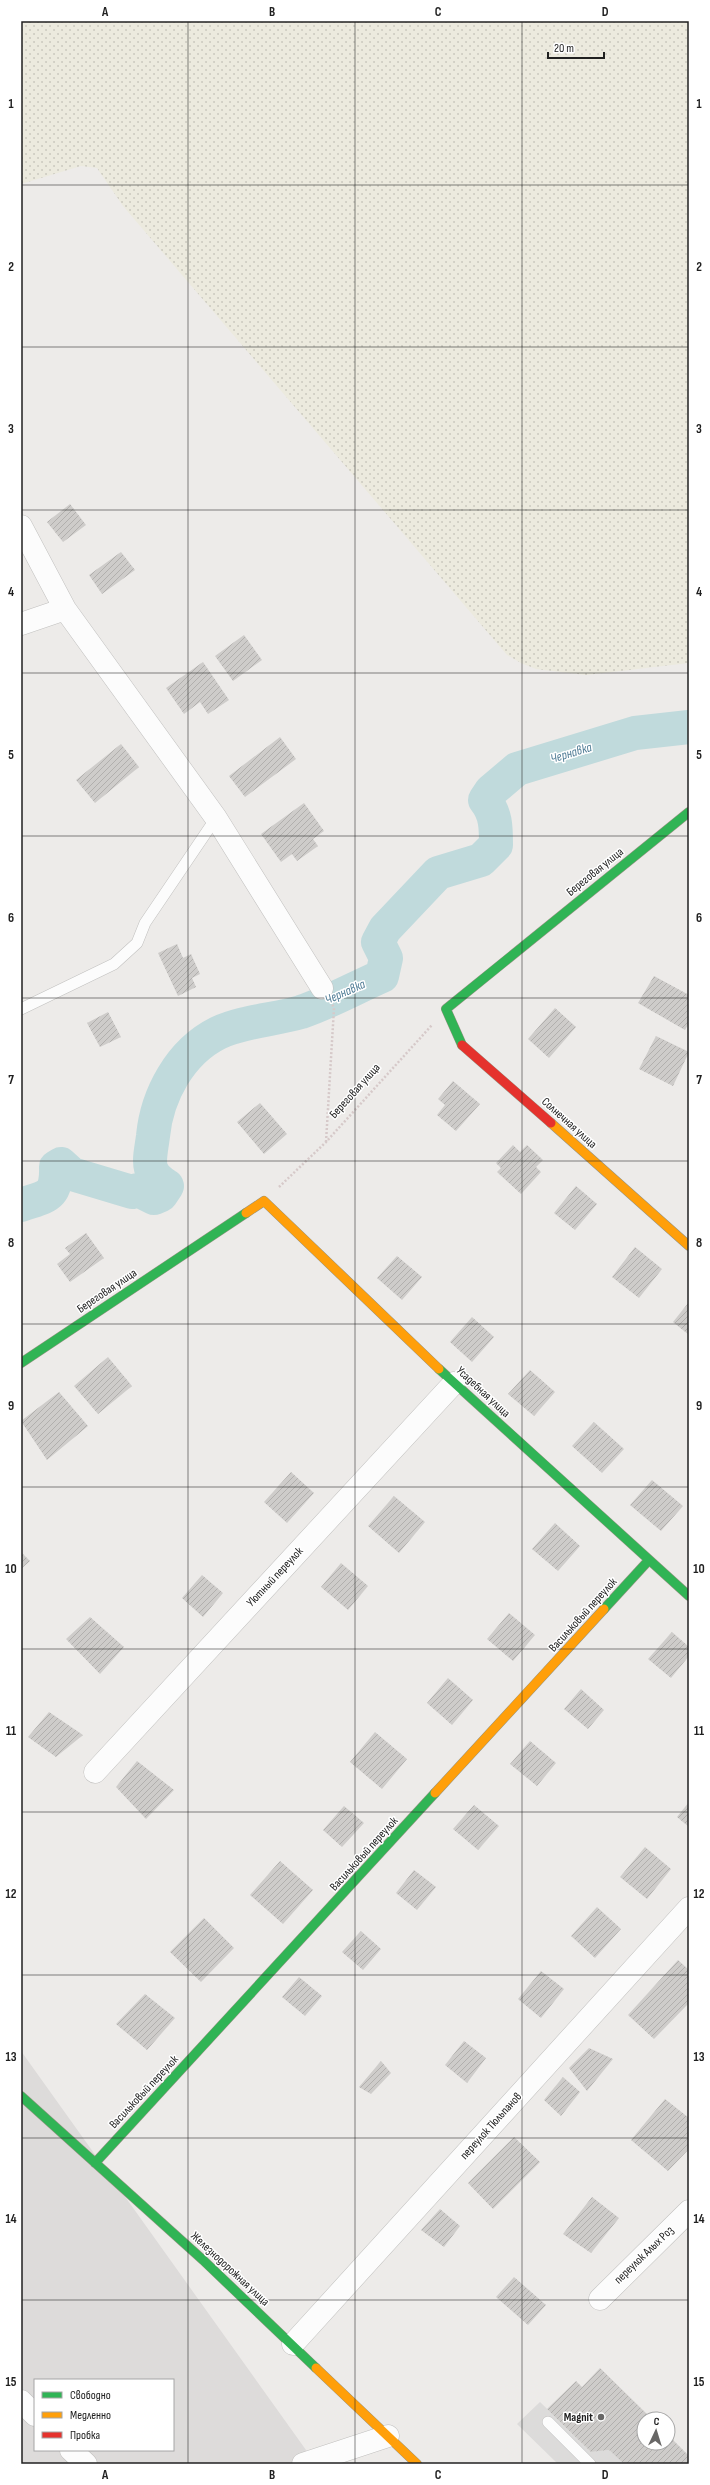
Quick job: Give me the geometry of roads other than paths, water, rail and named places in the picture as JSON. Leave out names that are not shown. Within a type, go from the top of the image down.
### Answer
[{"type":"street","points":[[21,526],[65,609],[216,818],[322,988]]},
{"type":"street","points":[[21,624],[65,609]]},
{"type":"street","name":"Береговая улица","points":[[446,1009],[689,812]]},
{"type":"street","name":"Солнечная улица","points":[[446,1009],[460,1043],[689,1246]]},
{"type":"street","name":"Береговая улица","points":[[21,1363],[264,1201]]},
{"type":"street","name":"Усадебная улица","points":[[264,1201],[454,1383],[689,1596]]},
{"type":"street","name":"Уютный переулок","points":[[95,1772],[454,1383]]},
{"type":"street","name":"Васильковый переулок","points":[[95,2163],[649,1560]]},
{"type":"street","name":"переулок Тюльпанов","points":[[293,2344],[689,1908]]},
{"type":"street","name":"Железнодорожная улица","points":[[21,2096],[293,2344],[417,2464]]},
{"type":"street","name":"переулок Алых Роз","points":[[600,2299],[689,2211]]},
{"type":"street","points":[[21,2401],[34,2414]]},
{"type":"street","points":[[303,2464],[388,2436]]},
{"type":"street","points":[[72,2451],[86,2464]]},
{"type":"lane","points":[[21,1009],[114,964],[137,943],[145,923],[216,818]]},
{"type":"lane","points":[[548,2422],[590,2464]]},
{"type":"water","points":[[571,741],[578,748],[579,758],[576,763],[563,764],[555,757],[553,748],[562,743]]},
{"type":"water","points":[[463,853],[472,863],[477,862],[478,872],[462,883],[443,871],[452,858]]},
{"type":"waterway","name":"Чернавка","points":[[21,1205],[43,1197],[52,1190],[56,1177],[56,1167],[61,1164],[72,1174],[132,1192],[138,1190],[154,1198],[161,1195],[167,1186],[155,1176],[150,1165],[155,1121],[165,1090],[173,1076],[192,1051],[204,1041],[228,1029],[301,1012],[331,1000],[382,976],[386,958],[378,942],[385,929],[438,873],[481,860],[496,845],[495,821],[489,805],[485,800],[491,791],[517,769],[635,733],[689,727]]},
{"type":"place","name":"Magnit","points":[[601,2417]]}]
